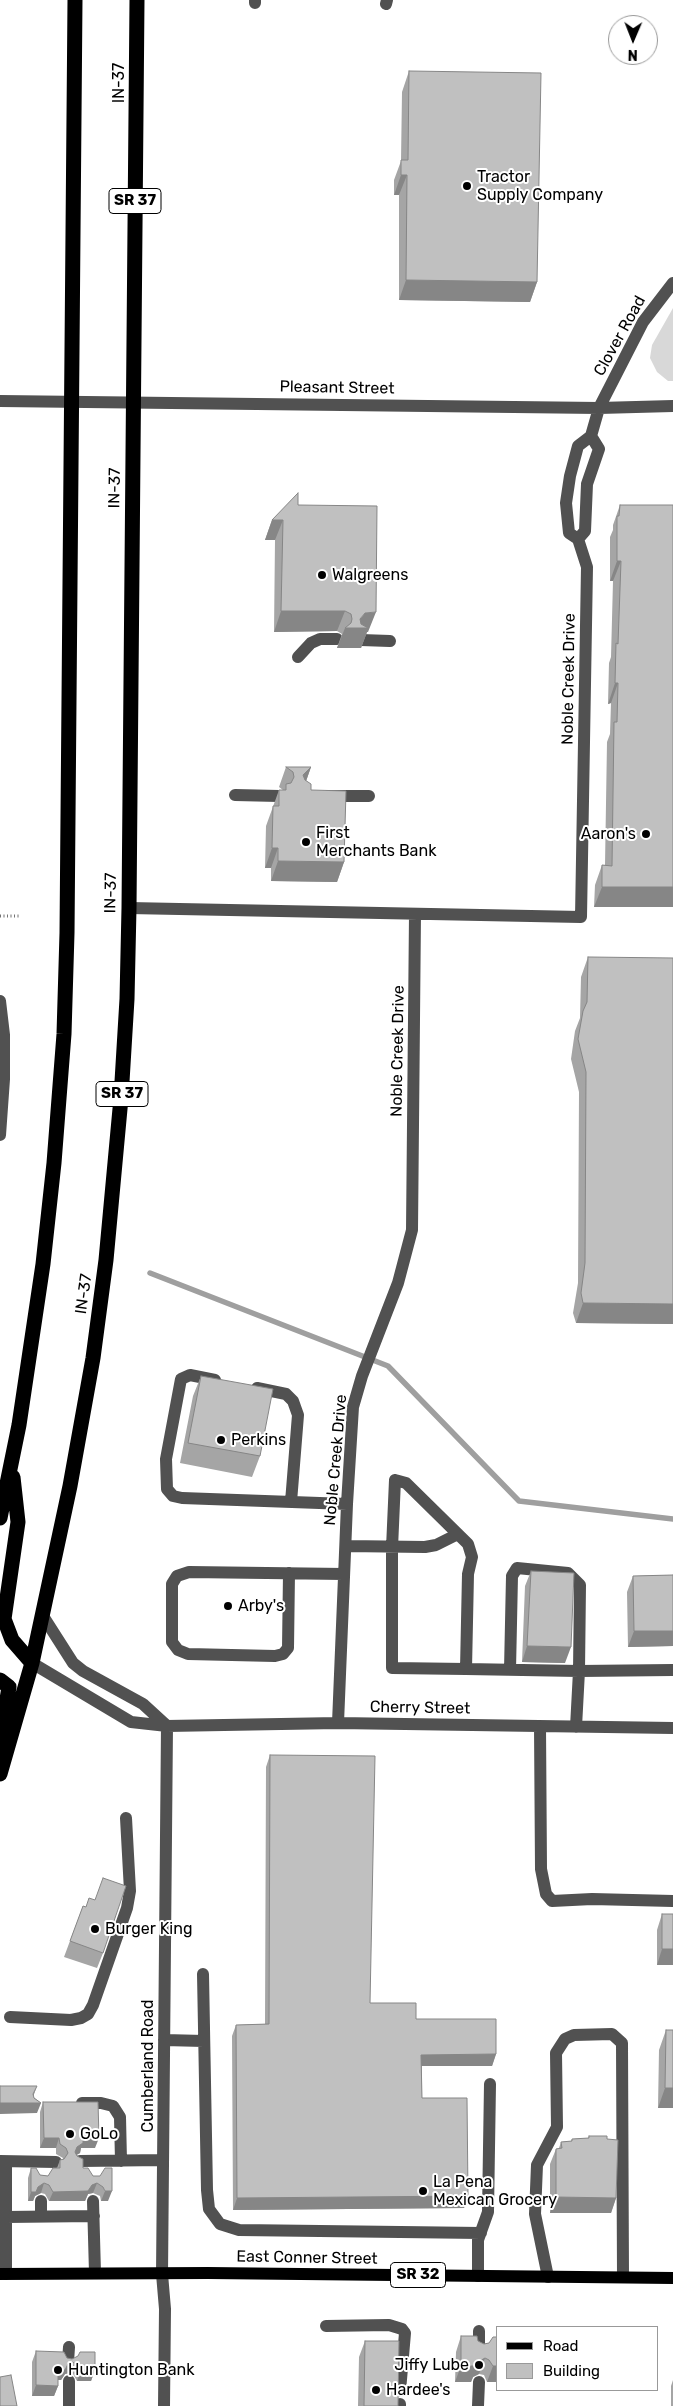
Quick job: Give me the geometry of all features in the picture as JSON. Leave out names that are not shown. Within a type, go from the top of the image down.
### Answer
[{"type":"highway","points":[[0,1518],[11,1463],[43,1264],[54,1163],[64,1034],[67,933],[75,0]]},
{"type":"highway","name":"IN-37","points":[[0,1774],[32,1662],[74,1466],[93,1358],[106,1260],[121,1098],[127,999],[129,908],[137,0]]},
{"type":"highway","points":[[11,1463],[18,1522],[4,1619],[12,1640],[32,1662]]},
{"type":"highway","points":[[0,1680],[9,1687],[0,1742]]},
{"type":"main road","name":"East Conner Street","points":[[3,2274],[95,2273],[673,2278]]},
{"type":"street","name":"Clover Road","points":[[599,408],[643,322],[673,283]]},
{"type":"street","name":"Pleasant Street","points":[[0,401],[599,408],[673,406]]},
{"type":"street","name":"Noble Creek Drive","points":[[338,1723],[347,1504],[354,1407],[362,1376],[398,1283],[412,1230],[415,914],[581,917],[586,567],[578,539],[569,533],[566,516],[568,488],[578,446],[591,436],[599,408]]},
{"type":"street","name":"Noble Creek Drive","points":[[578,539],[585,531],[587,484],[599,450],[591,436]]},
{"type":"street","points":[[298,657],[311,643],[320,639],[337,639]]},
{"type":"street","points":[[361,640],[390,641]]},
{"type":"street","points":[[235,795],[279,796]]},
{"type":"street","points":[[313,796],[369,796]]},
{"type":"street","points":[[129,908],[415,914]]},
{"type":"street","points":[[0,1001],[4,1044],[0,1135]]},
{"type":"street","points":[[228,1382],[190,1375],[181,1380],[166,1459],[167,1489],[173,1496],[182,1498],[347,1504]]},
{"type":"street","points":[[247,1386],[286,1394],[293,1402],[298,1415],[291,1502]]},
{"type":"street","points":[[466,1670],[468,1574],[472,1557],[468,1544],[406,1483],[395,1480],[392,1548],[392,1668],[466,1670],[578,1671],[673,1670]]},
{"type":"street","points":[[346,1546],[425,1548],[436,1545],[458,1534]]},
{"type":"street","points":[[510,1670],[512,1576],[517,1568],[568,1573],[580,1585],[576,1726]]},
{"type":"street","points":[[289,1573],[288,1648],[283,1654],[275,1656],[188,1654],[178,1650],[172,1642],[172,1584],[177,1576],[190,1572],[289,1573],[344,1574]]},
{"type":"street","points":[[43,1616],[74,1663],[83,1671],[143,1704],[166,1726]]},
{"type":"street","name":"Cherry Street","points":[[32,1662],[131,1722],[166,1726],[338,1723],[673,1728]]},
{"type":"street","name":"Cumberland Road","points":[[164,2406],[165,2309],[162,2274],[166,1726]]},
{"type":"street","points":[[540,1726],[540,1869],[546,1894],[552,1901],[592,1899],[673,1901]]},
{"type":"street","points":[[10,2017],[71,2020],[88,2014],[93,2005],[128,1908],[130,1891],[126,1818]]},
{"type":"street","points":[[203,1974],[206,2190],[209,2209],[220,2224],[239,2230],[481,2233]]},
{"type":"street","points":[[548,2277],[536,2219],[537,2165],[556,2126],[556,2053],[565,2039],[574,2035],[612,2034],[622,2043],[623,2277]]},
{"type":"street","points":[[164,2040],[204,2041]]},
{"type":"street","points":[[478,2276],[478,2240],[488,2212],[490,2084]]},
{"type":"street","points":[[66,2104],[101,2103],[113,2106],[120,2117],[120,2161]]},
{"type":"street","points":[[80,2161],[163,2160]]},
{"type":"street","points":[[93,2161],[93,2178]]},
{"type":"street","points":[[3,2274],[6,2217],[3,2162],[56,2162]]},
{"type":"street","points":[[41,2178],[42,2162]]},
{"type":"street","points":[[41,2201],[41,2216]]},
{"type":"street","points":[[93,2201],[95,2273]]},
{"type":"street","points":[[6,2217],[94,2216]]},
{"type":"street","points":[[326,2326],[389,2325],[402,2329],[405,2334],[400,2391]]},
{"type":"street","points":[[479,2331],[479,2352]]},
{"type":"street","points":[[68,2362],[69,2347]]},
{"type":"street","points":[[69,2381],[69,2406]]},
{"type":"street","points":[[478,2406],[479,2382]]},
{"type":"path","points":[[0,916],[20,916]]},
{"type":"shaded area","points":[[673,308],[673,381],[668,381],[657,372],[650,358],[652,345]]},
{"type":"building","points":[[409,71],[541,73],[537,282],[406,280],[407,175],[401,175],[401,160],[408,160]]},
{"type":"building","points":[[298,493],[298,505],[377,506],[376,612],[365,613],[360,619],[361,624],[368,628],[345,628],[351,623],[352,619],[351,614],[345,611],[281,611],[283,520],[272,520]]},
{"type":"building","points":[[620,505],[673,505],[673,887],[602,887],[602,865],[612,866],[614,722],[617,722],[618,683],[615,683],[616,643],[618,644],[621,561],[617,561],[617,516],[619,516]]},
{"type":"building","points":[[286,767],[311,767],[303,775],[305,780],[311,784],[311,790],[346,791],[344,862],[278,861],[278,848],[272,848],[273,806],[279,806],[279,790],[286,790],[286,784],[291,783],[294,777],[293,772]]},
{"type":"building","points":[[588,957],[673,958],[673,1304],[583,1303],[581,1293],[585,1263],[586,1072],[578,1039],[583,1011],[587,1002]]},
{"type":"building","points":[[201,1376],[273,1389],[260,1456],[188,1443]]},
{"type":"building","points":[[531,1571],[574,1573],[571,1647],[527,1646]]},
{"type":"building","points":[[673,1575],[673,1631],[634,1631],[633,1576]]},
{"type":"building","points":[[270,1755],[375,1756],[370,2003],[416,2003],[416,2019],[496,2019],[496,2054],[421,2055],[422,2098],[467,2098],[468,2196],[237,2198],[236,2025],[269,2024]]},
{"type":"building","name":"Burger King","points":[[103,1878],[126,1886],[103,1953],[70,1941],[83,1906],[86,1907],[89,1898],[95,1900]]},
{"type":"building","points":[[662,1914],[673,1914],[673,1949],[662,1949]]},
{"type":"building","points":[[666,2030],[673,2030],[673,2088],[665,2088]]},
{"type":"building","points":[[0,2086],[37,2086],[33,2094],[34,2098],[41,2103],[0,2103]]},
{"type":"building","points":[[43,2102],[98,2102],[99,2138],[83,2138],[83,2143],[77,2147],[75,2152],[77,2156],[83,2159],[83,2168],[88,2168],[93,2176],[100,2176],[105,2168],[112,2168],[112,2191],[105,2191],[97,2183],[92,2185],[88,2191],[53,2192],[49,2185],[44,2183],[38,2187],[36,2192],[31,2192],[31,2168],[36,2168],[40,2175],[48,2176],[53,2168],[60,2168],[60,2160],[64,2159],[68,2153],[66,2148],[60,2144],[59,2138],[44,2138]]},
{"type":"building","points":[[589,2136],[607,2136],[607,2139],[618,2140],[616,2198],[556,2197],[556,2149],[562,2148],[561,2142],[589,2138]]},
{"type":"building","points":[[461,2336],[477,2336],[478,2341],[484,2344],[489,2343],[493,2337],[496,2337],[496,2366],[493,2366],[485,2358],[478,2362],[477,2366],[461,2366]]},
{"type":"building","points":[[365,2341],[399,2341],[398,2406],[364,2406]]},
{"type":"building","points":[[36,2351],[64,2352],[67,2358],[72,2359],[78,2356],[80,2352],[95,2352],[95,2370],[81,2370],[77,2364],[72,2362],[68,2364],[65,2370],[58,2370],[58,2386],[36,2385]]},
{"type":"building","points":[[11,2375],[17,2406],[0,2406],[0,2377]]},
{"type":"waterway","points":[[150,1273],[388,1366],[519,1501],[673,1519]]},
{"type":"place","name":"Tractor Supply Company","points":[[467,186]]},
{"type":"place","name":"Walgreens","points":[[322,575]]},
{"type":"place","name":"Aaron's","points":[[646,834]]},
{"type":"place","name":"First Merchants Bank","points":[[306,842]]},
{"type":"place","name":"Perkins","points":[[221,1440]]},
{"type":"place","name":"Arby's","points":[[228,1606]]},
{"type":"place","name":"Burger King","points":[[95,1929]]},
{"type":"place","name":"GoLo","points":[[70,2134]]},
{"type":"place","name":"La Pena Mexican Grocery","points":[[423,2191]]},
{"type":"place","name":"Jiffy Lube","points":[[479,2365]]},
{"type":"place","name":"Huntington Bank","points":[[58,2370]]},
{"type":"place","name":"Hardee's","points":[[376,2390]]}]
